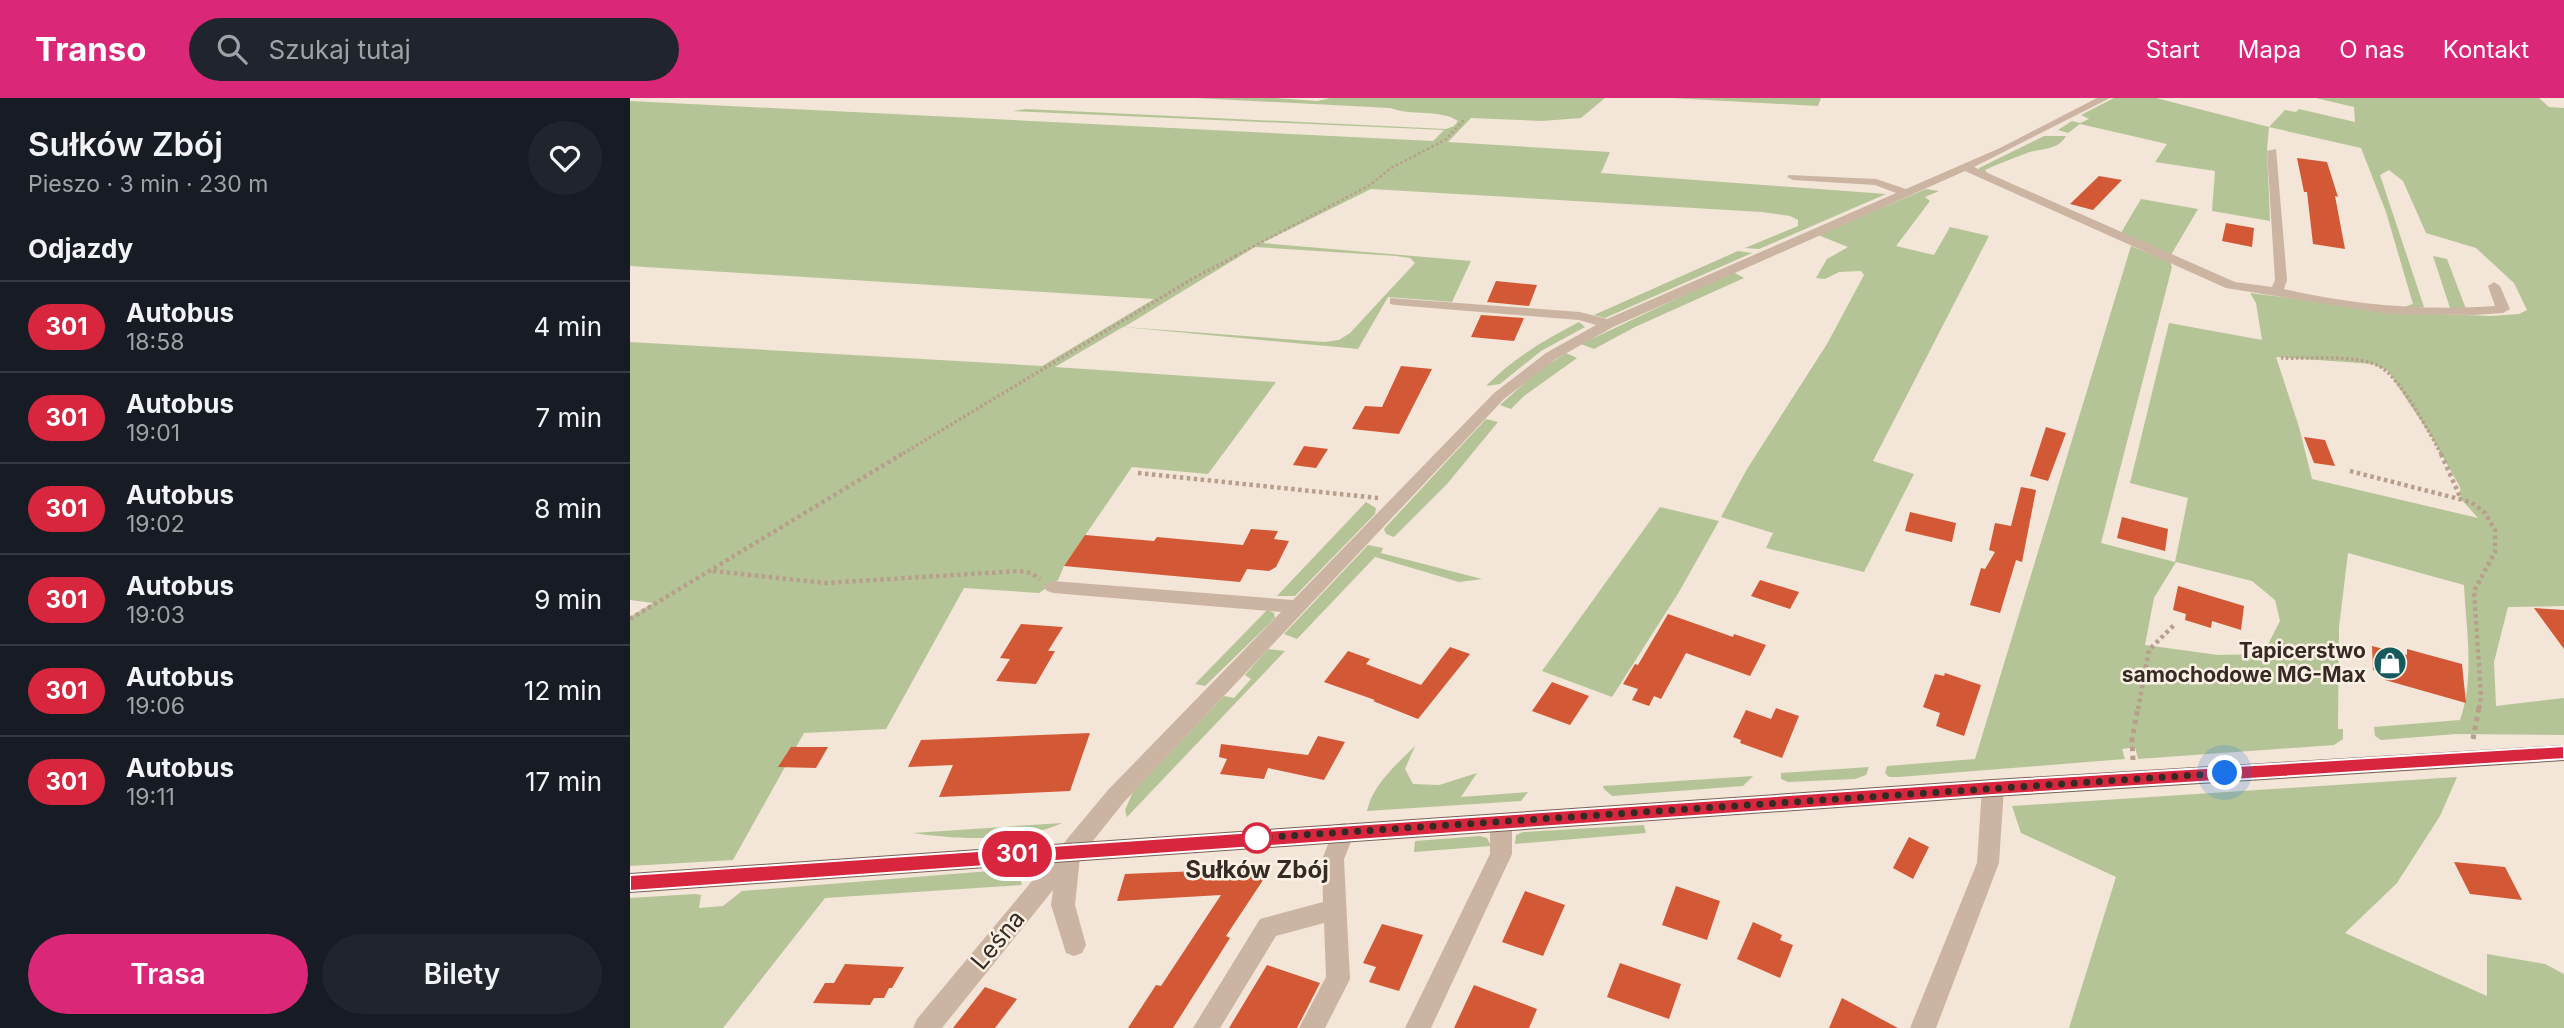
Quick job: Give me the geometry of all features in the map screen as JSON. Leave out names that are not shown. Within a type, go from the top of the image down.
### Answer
[{"type":"main road","points":[[630,883],[1993,788],[2564,753]]},
{"type":"street","name":"Leśna","points":[[926,1028],[1115,796],[1527,370],[1568,344],[1608,324],[2004,150],[2105,98]]},
{"type":"street","points":[[2272,151],[2281,280],[2277,291]]},
{"type":"street","points":[[1964,166],[2231,285],[2253,290],[2277,291],[2304,299],[2354,306],[2406,311],[2476,312],[2503,309],[2494,286]]},
{"type":"street","points":[[1793,177],[1876,182],[1904,192]]},
{"type":"street","points":[[1395,301],[1580,316],[1608,324]]},
{"type":"street","points":[[1053,587],[1297,607]]},
{"type":"street","points":[[1923,1028],[1988,863],[1993,788]]},
{"type":"street","points":[[1418,1028],[1501,854],[1501,822]]},
{"type":"street","points":[[1312,1028],[1338,979],[1334,859],[1344,832]]},
{"type":"street","points":[[1069,851],[1063,905],[1074,945]]},
{"type":"street","points":[[1206,1028],[1269,927],[1335,909]]},
{"type":"path","points":[[630,619],[1192,279],[1370,186],[1391,168],[1445,139],[1464,120]]},
{"type":"path","points":[[2281,358],[2382,366],[2431,436],[2460,487],[2461,499]]},
{"type":"path","points":[[2350,471],[2471,502],[2485,513],[2495,530],[2496,552],[2474,591],[2481,696],[2469,757]]},
{"type":"path","points":[[1138,473],[1374,496],[1395,504]]},
{"type":"path","points":[[713,571],[845,583],[909,576],[986,575],[1019,571],[1031,573],[1053,587]]},
{"type":"path","points":[[2143,779],[2131,754],[2149,650],[2175,624]]},
{"type":"green space","points":[[1195,98],[1318,101],[1330,98],[1605,98],[1581,118],[1542,121],[1471,118],[1448,142],[1610,152],[1601,173],[1886,194],[1759,249],[1745,248],[1798,226],[1798,220],[1790,216],[1762,212],[1371,189],[1262,243],[1471,261],[1452,302],[1388,297],[1358,349],[1123,327],[1055,367],[1276,382],[1208,474],[1132,467],[1064,566],[1058,580],[1039,593],[964,588],[886,729],[804,733],[733,860],[630,866],[630,617],[653,603],[630,600],[630,342],[1042,366],[1154,299],[630,266],[630,101],[1433,141],[1444,130],[1012,111],[1026,109],[1446,129],[1458,121],[1443,115],[1390,108]],"holes":[[[1255,247],[1410,258],[1415,263],[1350,333],[1339,340],[1324,342],[1124,327]]]},
{"type":"green space","points":[[1672,98],[1821,98],[1818,106]]},
{"type":"green space","points":[[2114,98],[2156,98],[2269,127],[2267,149],[2270,221],[2212,211],[2215,171],[2155,162],[2167,144],[2080,124],[2068,133],[2058,130],[2072,121],[2080,123],[2089,119],[2081,115]]},
{"type":"green space","points":[[2316,98],[2539,98],[2549,107],[2564,108],[2564,606],[2508,607],[2494,662],[2496,706],[2564,698],[2564,735],[2456,734],[2381,740],[2375,736],[2374,727],[2460,720],[2465,704],[2468,670],[2464,585],[2348,553],[2339,627],[2338,729],[2343,729],[2343,739],[2334,745],[2138,759],[2135,747],[2122,749],[2125,759],[1889,777],[1885,773],[1887,766],[1975,759],[2131,246],[2170,262],[2172,267],[2101,543],[2175,562],[2188,498],[2130,483],[2169,323],[2262,340],[2256,303],[2250,293],[2407,313],[2492,316],[2519,314],[2527,310],[2514,283],[2476,248],[2426,233],[2403,181],[2389,170],[2380,175],[2424,307],[2401,308],[2413,304],[2386,212],[2361,148],[2269,127],[2285,110],[2296,112],[2299,109],[2355,122],[2354,107]],"holes":[[[2276,357],[2373,364],[2388,371],[2431,436],[2460,487],[2461,499],[2478,518],[2312,479],[2299,427]],[[2176,562],[2252,581],[2275,600],[2280,621],[2263,654],[2218,655],[2145,645],[2154,598]]]},
{"type":"green space","points":[[2044,136],[2066,136],[2054,147],[2027,153],[1985,170],[1989,175],[1980,171],[1979,168]]},
{"type":"green space","points":[[1926,189],[1939,191],[1925,197],[1930,201],[1896,246],[1934,255],[1950,227],[1989,236],[1873,461],[1914,474],[1864,572],[1766,548],[1773,533],[1721,517],[1747,469],[1827,344],[1864,275],[1861,271],[1839,272],[1825,279],[1816,278],[1827,259],[1848,247],[1818,235]]},
{"type":"green space","points":[[2141,199],[2198,209],[2171,255],[2123,235],[2122,231]]},
{"type":"green space","points":[[1738,251],[1752,253],[1605,318],[1594,315]]},
{"type":"green space","points":[[2433,256],[2447,259],[2466,309],[2450,308]]},
{"type":"green space","points":[[1733,272],[1744,278],[1635,327],[1594,349],[1581,344]]},
{"type":"green space","points":[[1579,322],[1585,327],[1541,351],[1500,384],[1486,386],[1530,350]]},
{"type":"green space","points":[[1566,353],[1577,358],[1524,396],[1511,409],[1500,405],[1537,372]]},
{"type":"green space","points":[[1486,419],[1498,422],[1447,484],[1394,537],[1386,534],[1384,529]]},
{"type":"green space","points":[[1366,502],[1376,508],[1375,514],[1295,596],[1277,596]]},
{"type":"green space","points":[[1660,507],[1719,521],[1679,592],[1612,697],[1542,671]]},
{"type":"green space","points":[[1368,545],[1383,548],[1381,553],[1482,579],[1459,582],[1375,557],[1297,639],[1284,634]]},
{"type":"green space","points":[[1267,610],[1274,613],[1275,618],[1205,686],[1195,684]]},
{"type":"green space","points":[[1268,649],[1285,651],[1127,817],[1125,810],[1133,792],[1224,696],[1234,698],[1251,679],[1245,675]]},
{"type":"green space","points":[[1415,746],[1405,769],[1413,784],[1439,785],[1477,773],[1461,797],[1528,792],[1521,801],[1367,811],[1374,792]]},
{"type":"green space","points":[[1869,767],[1866,775],[1855,779],[1788,782],[1781,779],[1781,773]]},
{"type":"green space","points":[[1753,776],[1743,786],[1612,796],[1603,786]]},
{"type":"green space","points":[[2457,777],[2440,816],[2397,883],[2345,933],[2487,996],[2487,954],[2545,964],[2564,974],[2564,1028],[2069,1028],[2116,877],[2021,833],[2012,806]]},
{"type":"green space","points":[[1062,823],[1028,834],[989,838],[913,833]]},
{"type":"green space","points":[[1644,825],[1646,833],[1515,844],[1516,835],[1523,832]]},
{"type":"green space","points":[[1480,836],[1487,838],[1491,846],[1414,852],[1415,841]]},
{"type":"green space","points":[[1002,870],[1018,873],[1022,885],[825,898],[723,1028],[630,1028],[630,898],[695,894],[701,895],[699,908],[723,906],[742,891]]},
{"type":"building","points":[[2297,158],[2327,162],[2338,197],[2335,196],[2345,249],[2313,244],[2307,192],[2304,192]]},
{"type":"building","points":[[2099,176],[2122,180],[2093,210],[2070,204]]},
{"type":"building","points":[[2226,223],[2254,228],[2252,247],[2222,241]]},
{"type":"building","points":[[1496,281],[1537,285],[1529,306],[1487,302]]},
{"type":"building","points":[[1481,315],[1524,318],[1514,341],[1471,337]]},
{"type":"building","points":[[1401,366],[1432,369],[1399,434],[1352,429],[1365,406],[1382,407]]},
{"type":"building","points":[[2046,427],[2066,433],[2048,481],[2030,476]]},
{"type":"building","points":[[2304,437],[2325,440],[2335,466],[2314,463]]},
{"type":"building","points":[[1304,446],[1328,449],[1316,468],[1293,465]]},
{"type":"building","points":[[2021,487],[2036,490],[2022,562],[2016,560],[2000,613],[1970,605],[1981,568],[1985,569],[1995,552],[1989,550],[1995,523],[2011,526]]},
{"type":"building","points":[[1910,512],[1956,523],[1952,542],[1905,531]]},
{"type":"building","points":[[2122,517],[2168,529],[2165,551],[2117,538]]},
{"type":"building","points":[[1251,529],[1278,531],[1274,539],[1289,541],[1276,567],[1269,571],[1247,569],[1240,582],[1064,566],[1085,535],[1154,541],[1157,537],[1243,545]]},
{"type":"building","points":[[1760,580],[1799,592],[1790,609],[1751,596]]},
{"type":"building","points":[[2178,586],[2244,606],[2241,630],[2212,621],[2211,628],[2185,620],[2186,614],[2173,610]]},
{"type":"building","points":[[2534,608],[2564,610],[2564,649]]},
{"type":"building","points":[[1668,614],[1733,637],[1734,634],[1766,645],[1750,676],[1686,653],[1661,699],[1654,696],[1649,706],[1632,700],[1638,689],[1623,684],[1635,664],[1638,665]]},
{"type":"building","points":[[1021,624],[1063,627],[1048,651],[1055,651],[1036,684],[996,681],[1010,659],[1000,658]]},
{"type":"building","points":[[2372,646],[2407,655],[2407,649],[2462,664],[2466,703],[2385,680],[2384,674],[2373,670]]},
{"type":"building","points":[[1450,647],[1470,654],[1418,719],[1324,682],[1348,651],[1370,659],[1366,664],[1421,685]]},
{"type":"building","points":[[1945,673],[1981,685],[1964,736],[1936,726],[1940,713],[1923,707],[1935,674],[1944,676]]},
{"type":"building","points":[[1552,682],[1589,696],[1570,725],[1532,711]]},
{"type":"building","points":[[1776,708],[1799,716],[1782,758],[1740,743],[1741,740],[1733,737],[1746,710],[1771,719]]},
{"type":"building","points":[[1090,733],[1070,791],[939,797],[953,765],[908,767],[921,740]]},
{"type":"building","points":[[1318,736],[1345,742],[1324,780],[1268,768],[1264,779],[1220,774],[1227,759],[1219,757],[1221,744],[1308,755]]},
{"type":"building","points":[[791,747],[828,747],[816,768],[778,767]]},
{"type":"building","points":[[1909,837],[1929,847],[1913,879],[1893,868]]},
{"type":"building","points":[[2454,862],[2505,867],[2522,900],[2470,894]]},
{"type":"building","points":[[1271,868],[1226,936],[1230,938],[1173,1028],[1128,1028],[1156,985],[1161,986],[1221,895],[1117,901],[1125,874]]},
{"type":"building","points":[[1676,886],[1720,901],[1707,940],[1662,925]]},
{"type":"building","points":[[1525,891],[1565,905],[1543,956],[1502,942]]},
{"type":"building","points":[[1753,922],[1782,935],[1780,940],[1793,945],[1780,978],[1737,959]]},
{"type":"building","points":[[1382,924],[1423,935],[1399,991],[1369,982],[1376,967],[1363,963]]},
{"type":"building","points":[[1620,963],[1681,984],[1669,1019],[1607,997]]},
{"type":"building","points":[[845,964],[904,967],[884,998],[874,998],[870,1005],[813,1003],[825,983],[834,983]]},
{"type":"building","points":[[1267,965],[1320,983],[1297,1028],[1229,1028]]},
{"type":"building","points":[[1474,985],[1537,1009],[1529,1028],[1454,1028]]},
{"type":"building","points":[[985,987],[1017,999],[995,1028],[953,1028]]},
{"type":"building","points":[[1842,998],[1898,1028],[1829,1028]]},
{"type":"bus line","name":"301","points":[[630,883],[1993,788],[2564,753]]},
{"type":"place","name":"Tapicerstwo samochodowe MG-Max","points":[[2390,663]]},
{"type":"place","name":"Sułków Zbój","points":[[1257,838]]},
{"type":"route","points":[[1257,838],[2225,773]]}]
